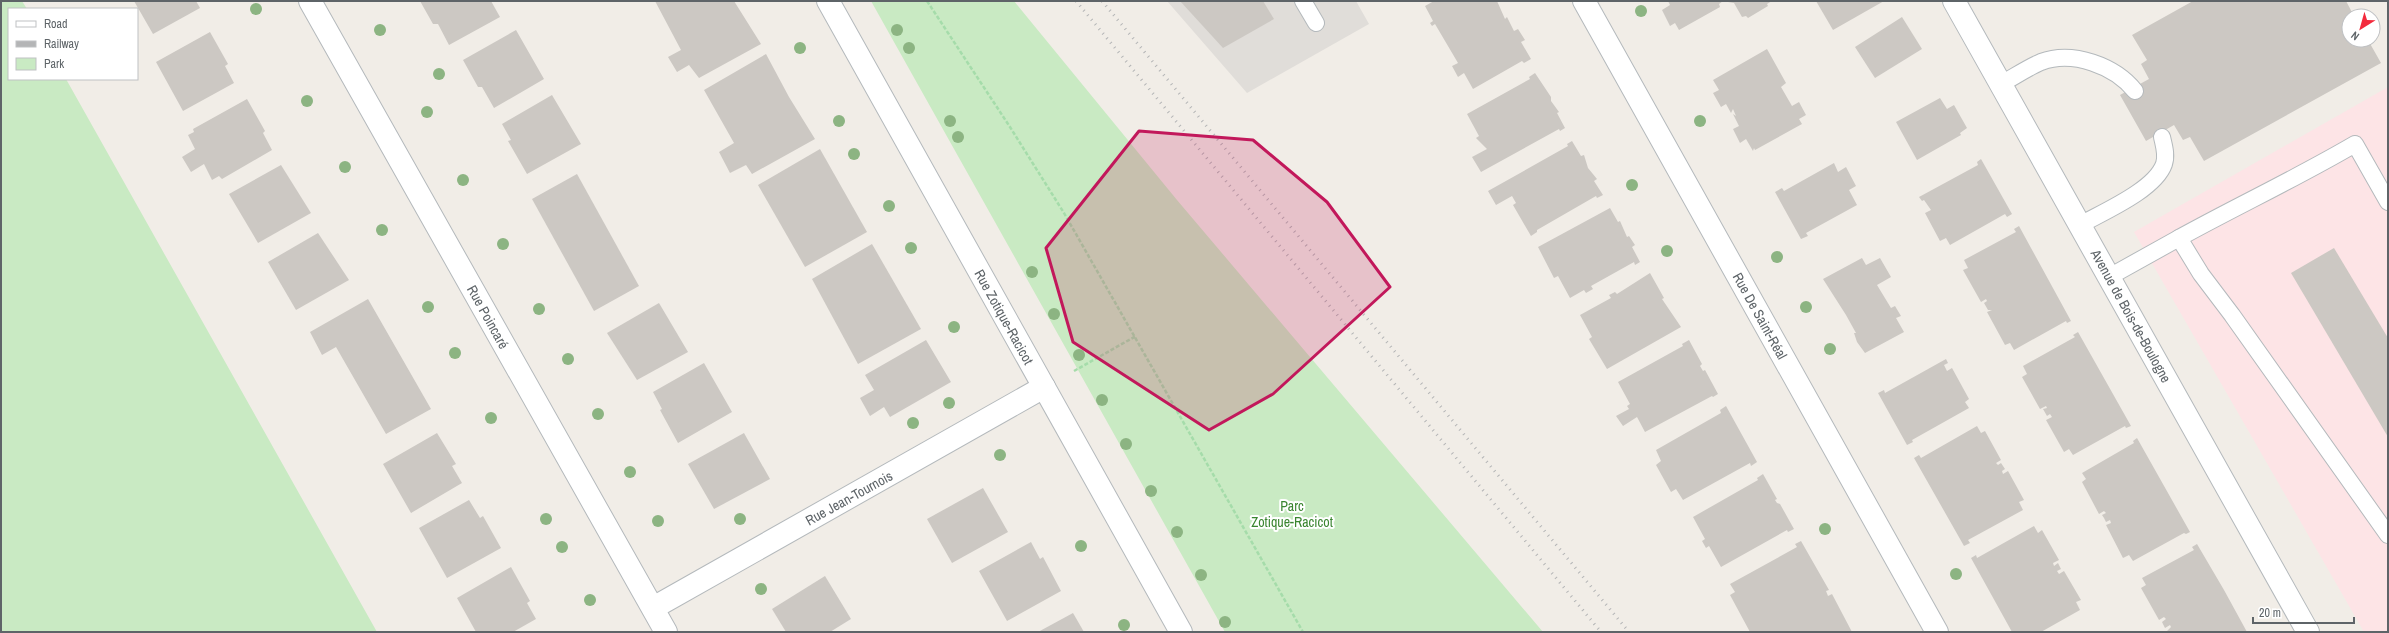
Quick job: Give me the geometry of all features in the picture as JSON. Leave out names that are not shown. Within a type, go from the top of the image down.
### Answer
[{"type":"street","name":"Rue Poincaré","points":[[310,1],[666,632]]},
{"type":"street","name":"Rue Zotique-Racicot","points":[[828,1],[1181,632]]},
{"type":"street","name":"Rue De Saint-Réal","points":[[1584,1],[1937,632]]},
{"type":"street","name":"Avenue de Bois-de-Boulogne","points":[[1954,1],[2308,632]]},
{"type":"street","name":"Rue Jean-Tournois","points":[[653,608],[1044,387]]},
{"type":"lane","points":[[1303,1],[1316,23]]},
{"type":"lane","points":[[2001,84],[2042,62],[2068,58],[2081,59],[2100,66],[2124,80],[2135,91]]},
{"type":"lane","points":[[2080,225],[2153,181],[2164,164],[2166,156],[2162,137]]},
{"type":"lane","points":[[2109,277],[2234,208],[2292,180],[2355,144],[2388,202]]},
{"type":"lane","points":[[2179,238],[2201,274],[2232,315],[2388,535]]},
{"type":"path","points":[[927,1],[1028,156],[1136,336],[1303,632]]},
{"type":"path","points":[[1074,371],[1136,336]]},
{"type":"highlighted area","points":[[1139,131],[1253,140],[1327,202],[1390,287],[1273,394],[1209,430],[1073,342],[1046,248]]},
{"type":"shaded area","points":[[1167,1],[1356,1],[1369,24],[1247,93]]},
{"type":"shaded area","points":[[2388,87],[2388,632],[2364,632],[2134,232]]},
{"type":"green space","points":[[1,1],[22,1],[26,8],[8,8],[8,80],[67,80],[377,632],[1,632]]},
{"type":"green space","name":"Parc Zotique-Racicot","points":[[871,1],[1014,1],[1177,200],[1543,632],[1225,632]]},
{"type":"building","points":[[134,1],[196,1],[200,8],[153,34]]},
{"type":"building","points":[[420,1],[491,1],[500,17],[449,45],[438,24],[433,24]]},
{"type":"building","points":[[655,1],[734,1],[761,44],[699,78],[689,65],[677,72],[668,57],[681,50]]},
{"type":"building","points":[[1180,1],[1263,1],[1274,19],[1223,48]]},
{"type":"building","points":[[1434,1],[1497,1],[1505,19],[1507,17],[1514,31],[1518,29],[1525,40],[1521,42],[1531,59],[1524,63],[1522,61],[1473,89],[1464,73],[1458,77],[1452,66],[1458,63],[1435,24],[1432,26],[1430,23],[1433,21],[1425,6]]},
{"type":"building","points":[[1668,1],[1723,1],[1719,4],[1720,7],[1679,30],[1675,23],[1670,26],[1662,10],[1670,5]]},
{"type":"building","points":[[1772,1],[1767,4],[1768,6],[1748,18],[1746,16],[1742,17],[1734,3],[1728,2]]},
{"type":"building","points":[[1816,1],[1884,1],[1833,30]]},
{"type":"building","points":[[2193,1],[2346,1],[2350,8],[2341,8],[2341,48],[2373,48],[2381,63],[2204,161],[2190,137],[2183,140],[2174,125],[2146,141],[2120,95],[2149,79],[2141,64],[2147,60],[2132,35]]},
{"type":"building","points":[[1902,17],[1922,49],[1875,78],[1855,47]]},
{"type":"building","points":[[516,30],[544,79],[494,108],[482,87],[478,87],[463,60]]},
{"type":"building","points":[[210,32],[228,64],[225,66],[234,83],[183,111],[156,62]]},
{"type":"building","points":[[1767,49],[1786,83],[1781,87],[1792,106],[1799,102],[1806,115],[1799,119],[1802,124],[1755,150],[1754,148],[1753,151],[1746,139],[1740,143],[1733,129],[1739,126],[1733,114],[1736,116],[1733,109],[1731,113],[1726,104],[1721,107],[1713,93],[1719,90],[1713,80]]},
{"type":"building","points":[[766,54],[789,97],[815,139],[752,174],[746,165],[730,173],[719,152],[734,143],[704,90]]},
{"type":"building","points":[[1535,73],[1551,97],[1551,101],[1559,112],[1557,113],[1565,128],[1560,131],[1559,129],[1481,172],[1472,157],[1487,149],[1476,138],[1479,136],[1467,114],[1530,79],[1529,77]]},
{"type":"building","points":[[552,95],[581,144],[527,174],[508,141],[511,140],[502,124]]},
{"type":"building","points":[[1940,98],[1947,109],[1954,105],[1967,128],[1960,133],[1961,135],[1917,160],[1896,122]]},
{"type":"building","points":[[247,99],[265,131],[263,133],[272,150],[222,179],[219,176],[212,180],[204,164],[191,172],[182,157],[195,149],[188,135],[194,132],[193,129]]},
{"type":"building","points":[[1572,141],[1581,156],[1584,155],[1588,168],[1597,179],[1594,181],[1603,195],[1597,198],[1596,196],[1537,230],[1537,232],[1531,236],[1513,205],[1516,203],[1512,196],[1496,205],[1488,191],[1568,146],[1567,144]]},
{"type":"building","points":[[820,149],[867,232],[805,267],[758,185]]},
{"type":"building","points":[[1981,159],[2012,214],[2007,217],[2005,214],[1950,245],[1946,238],[1940,241],[1925,213],[1931,210],[1924,200],[1922,201],[1919,197],[1978,165],[1977,162]]},
{"type":"building","points":[[1834,163],[1838,172],[1846,167],[1856,186],[1849,190],[1857,205],[1806,233],[1808,236],[1801,239],[1775,192],[1782,188],[1784,191]]},
{"type":"building","points":[[281,165],[311,213],[258,243],[229,194]]},
{"type":"building","points":[[577,174],[639,286],[594,311],[532,199]]},
{"type":"building","points":[[1610,208],[1618,222],[1620,221],[1627,237],[1629,236],[1635,245],[1632,247],[1640,262],[1635,265],[1634,262],[1591,286],[1593,289],[1586,293],[1584,290],[1570,298],[1558,276],[1554,278],[1538,247]]},
{"type":"building","points":[[2019,226],[2071,321],[2067,323],[2066,321],[2014,350],[2010,343],[2005,345],[1987,312],[1992,310],[1988,310],[1984,303],[1987,301],[1986,299],[1981,302],[1963,270],[1968,268],[1964,260],[2016,232],[2014,229]]},
{"type":"building","points":[[318,233],[349,280],[296,310],[268,262]]},
{"type":"building","points":[[872,244],[921,329],[858,364],[812,279]]},
{"type":"building","points":[[2334,248],[2388,338],[2388,437],[2291,273]]},
{"type":"building","points":[[1862,258],[1866,265],[1880,258],[1891,277],[1877,285],[1891,308],[1895,306],[1901,316],[1896,318],[1904,332],[1865,353],[1857,342],[1854,333],[1856,333],[1846,315],[1823,279]]},
{"type":"building","points":[[1650,273],[1664,298],[1662,299],[1681,327],[1607,369],[1589,339],[1592,337],[1580,315],[1611,298],[1609,295],[1615,292],[1617,294]]},
{"type":"building","points":[[368,299],[431,409],[386,434],[336,347],[322,355],[310,332]]},
{"type":"building","points":[[659,303],[688,352],[637,380],[607,333]]},
{"type":"building","points":[[2078,332],[2131,426],[2126,428],[2125,426],[2073,455],[2069,449],[2064,452],[2046,420],[2052,417],[2050,414],[2047,416],[2043,409],[2047,408],[2046,406],[2040,409],[2022,377],[2027,374],[2023,366],[2075,337],[2073,335]]},
{"type":"building","points":[[926,340],[951,382],[890,417],[884,407],[870,416],[860,398],[874,390],[865,375]]},
{"type":"building","points":[[1689,340],[1702,364],[1700,366],[1703,371],[1705,370],[1718,394],[1645,432],[1637,417],[1623,426],[1616,416],[1629,409],[1627,406],[1630,404],[1618,382],[1683,346],[1682,344]]},
{"type":"building","points":[[1946,359],[1948,363],[1944,365],[1947,371],[1952,368],[1969,399],[1965,402],[1969,408],[1912,440],[1913,442],[1907,445],[1878,393],[1884,390],[1885,393]]},
{"type":"building","points":[[704,363],[732,412],[678,443],[660,410],[662,409],[653,392]]},
{"type":"building","points":[[1726,406],[1757,462],[1751,466],[1750,463],[1683,500],[1676,489],[1671,492],[1656,465],[1661,461],[1656,450],[1721,413],[1720,410]]},
{"type":"building","points":[[1977,426],[1981,433],[1985,431],[2001,460],[1996,463],[1998,465],[2001,463],[2005,469],[2002,471],[2003,474],[2008,471],[2024,500],[2019,502],[2023,510],[1968,540],[1970,543],[1964,546],[1914,458],[1919,455],[1921,458]]},
{"type":"building","points":[[437,433],[456,464],[452,466],[462,483],[411,513],[383,464]]},
{"type":"building","points":[[744,433],[770,479],[714,509],[688,464]]},
{"type":"building","points":[[2137,438],[2190,532],[2186,534],[2184,533],[2133,561],[2129,555],[2123,558],[2106,525],[2111,523],[2110,520],[2106,522],[2102,515],[2106,513],[2104,511],[2099,514],[2082,482],[2086,479],[2082,473],[2134,443],[2133,441]]},
{"type":"building","points":[[1763,474],[1777,499],[1775,500],[1780,504],[1794,529],[1788,532],[1787,530],[1721,567],[1709,546],[1706,548],[1702,541],[1705,539],[1693,517],[1758,480],[1757,478]]},
{"type":"building","points":[[983,488],[1008,532],[952,563],[927,519]]},
{"type":"building","points":[[469,500],[480,518],[483,516],[501,548],[447,578],[419,528]]},
{"type":"building","points":[[2034,526],[2038,533],[2042,530],[2059,560],[2053,563],[2054,566],[2058,563],[2061,569],[2057,571],[2059,574],[2064,571],[2081,600],[2076,602],[2080,610],[2041,632],[2012,632],[1971,558],[1976,555],[1977,558]]},
{"type":"building","points":[[1801,541],[1829,590],[1826,591],[1828,596],[1832,594],[1852,632],[1750,632],[1730,595],[1735,592],[1730,584],[1797,547],[1795,544]]},
{"type":"building","points":[[1031,542],[1040,559],[1043,557],[1061,591],[1007,621],[979,571]]},
{"type":"building","points":[[2197,544],[2247,632],[2166,632],[2171,627],[2170,625],[2165,628],[2162,622],[2166,619],[2164,617],[2159,620],[2141,588],[2146,585],[2142,578],[2194,550],[2192,547]]},
{"type":"building","points":[[511,567],[530,601],[527,603],[536,619],[513,632],[476,632],[457,598]]},
{"type":"building","points":[[825,576],[851,619],[830,632],[786,632],[772,609]]},
{"type":"building","points":[[1073,613],[1084,632],[1038,632]]},
{"type":"railway","points":[[1076,1],[1601,632]]},
{"type":"railway","points":[[1102,1],[1629,632]]}]
